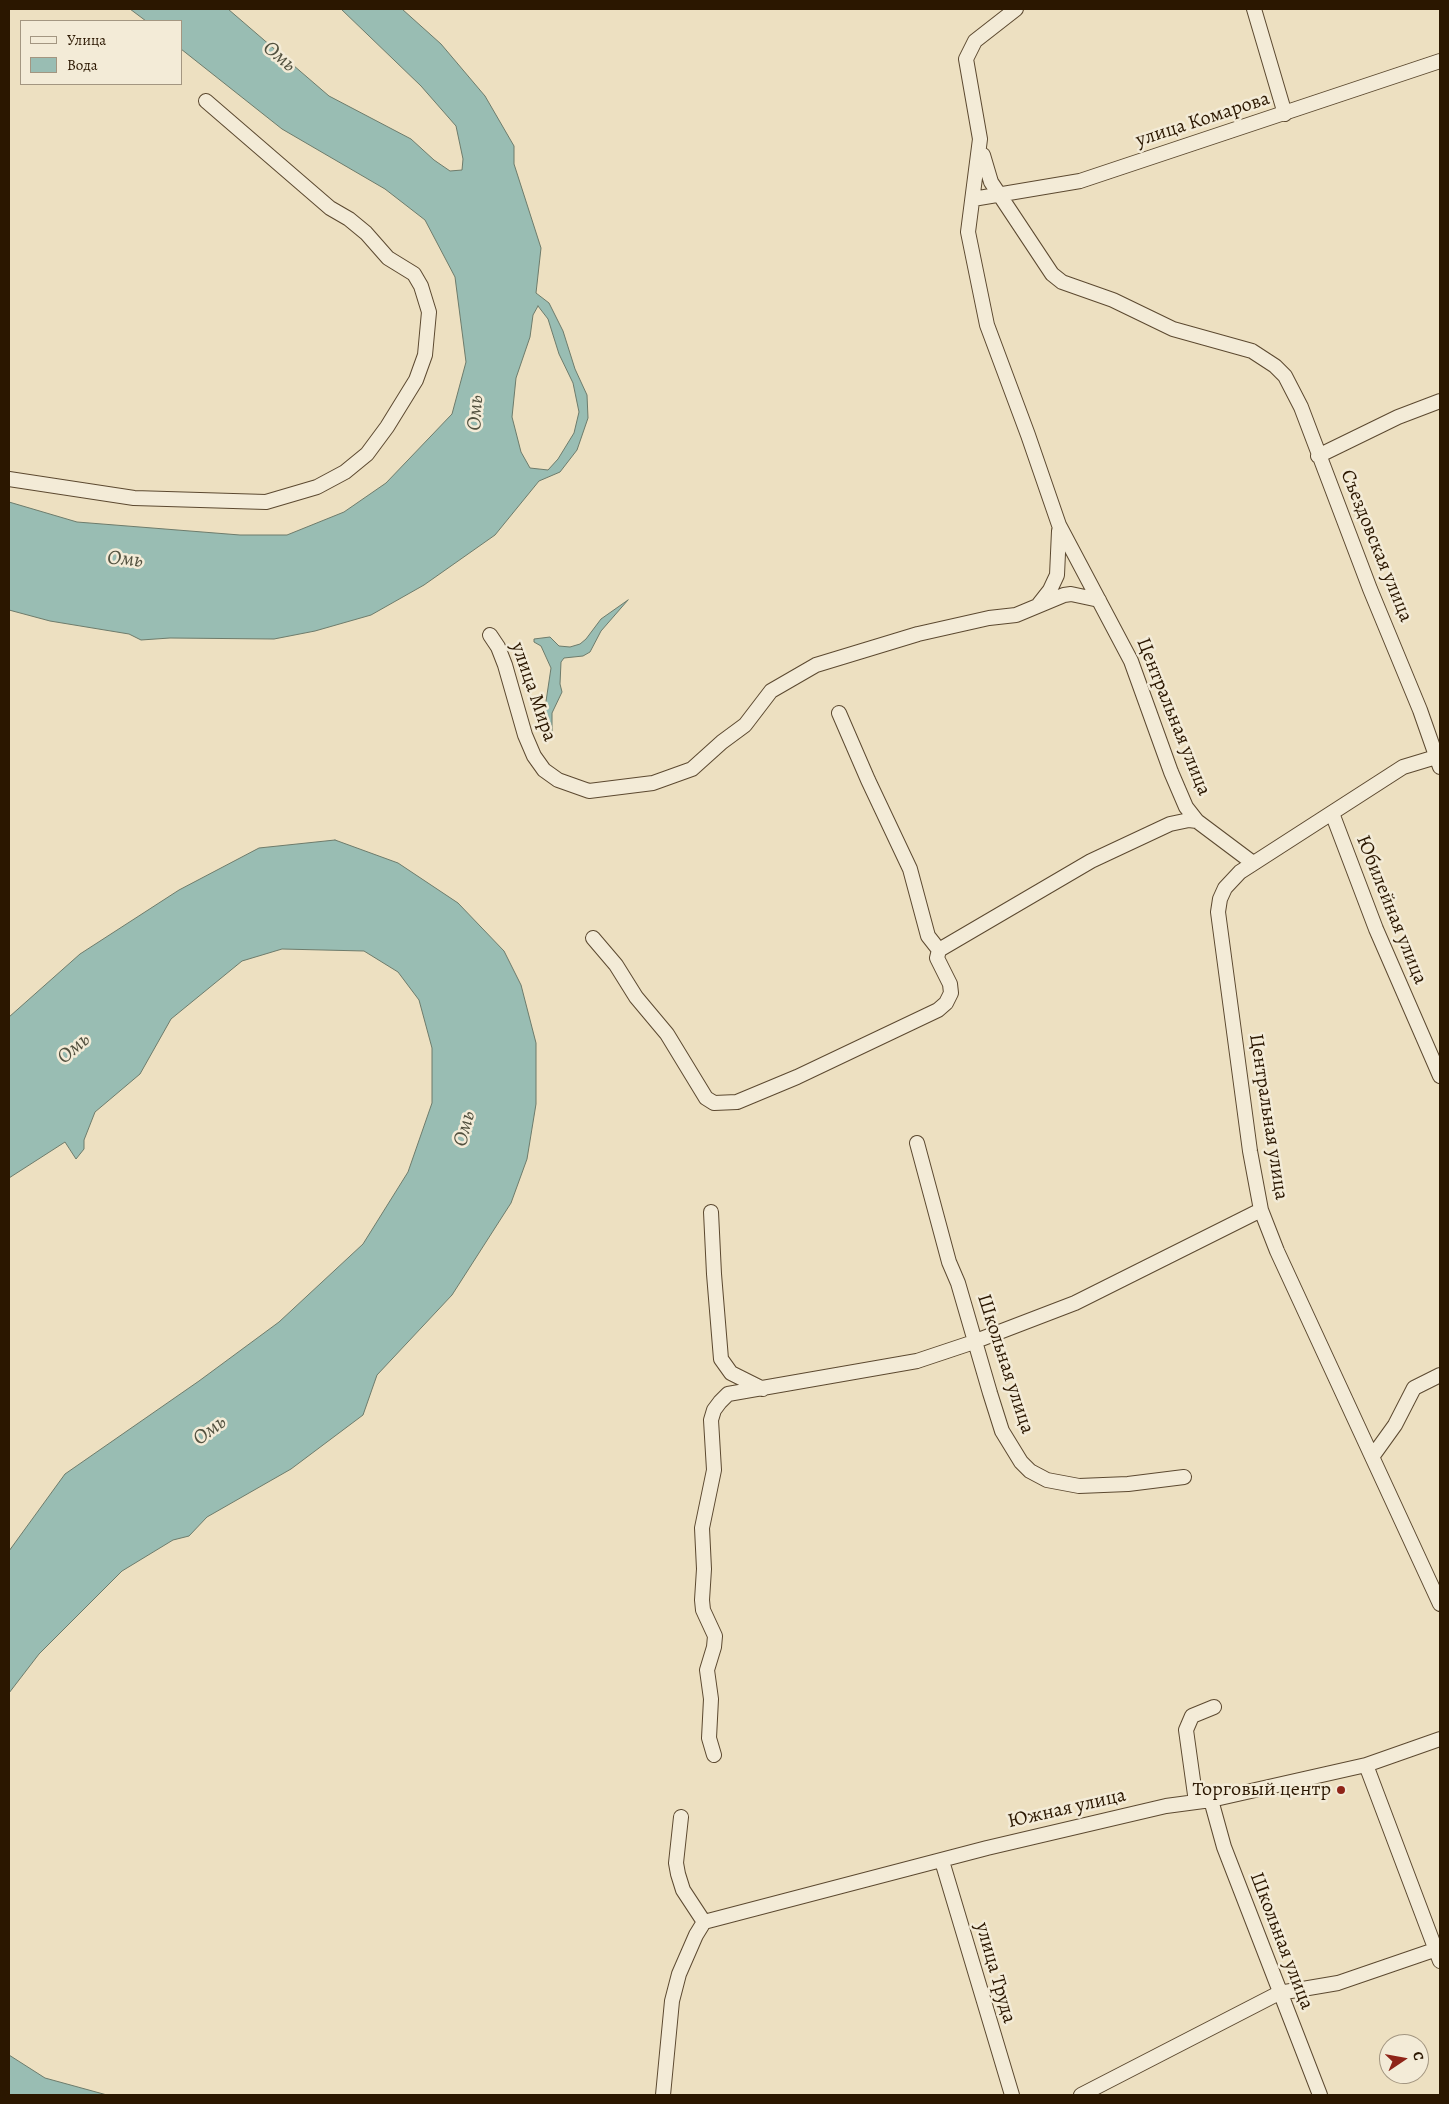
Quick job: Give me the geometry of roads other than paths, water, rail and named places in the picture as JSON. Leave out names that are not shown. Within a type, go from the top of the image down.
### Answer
[{"type":"street","name":"Центральная улица","points":[[1016,9],[975,42],[966,59],[980,139],[968,232],[987,326],[1028,434],[1059,525],[1131,661],[1171,772],[1186,807],[1196,821],[1253,863],[1232,879],[1225,888],[1220,899],[1218,912],[1250,1151],[1261,1210],[1276,1251],[1440,1604]]},
{"type":"street","points":[[1254,9],[1285,114]]},
{"type":"street","name":"улица Комарова","points":[[973,199],[1080,182],[1440,62]]},
{"type":"street","points":[[9,479],[134,498],[266,502],[317,487],[345,472],[367,454],[387,427],[416,380],[425,355],[429,312],[421,286],[414,274],[388,258],[366,233],[349,219],[330,208],[206,101]]},
{"type":"street","name":"Съездовская улица","points":[[980,139],[991,182],[1002,195],[1052,274],[1062,282],[1113,300],[1173,329],[1244,349],[1264,358],[1285,376],[1294,392],[1414,692],[1438,762]]},
{"type":"street","points":[[1318,456],[1398,417],[1440,401]]},
{"type":"street","points":[[1034,609],[1050,590],[1057,575],[1059,525]]},
{"type":"street","points":[[1034,609],[1071,594],[1099,600]]},
{"type":"street","name":"улица Мира","points":[[490,635],[498,647],[505,666],[525,735],[534,756],[544,770],[558,780],[589,791],[653,783],[692,769],[722,742],[745,725],[771,691],[816,665],[918,634],[989,618],[1016,615],[1034,609]]},
{"type":"street","points":[[839,713],[910,869],[928,936],[939,950]]},
{"type":"street","points":[[1253,863],[1403,767],[1438,762]]},
{"type":"street","name":"Юбилейная улица","points":[[1332,812],[1372,920],[1440,1076]]},
{"type":"street","points":[[593,938],[616,965],[636,997],[667,1034],[706,1098],[714,1103],[724,1104],[751,1098],[938,1010],[946,1003],[950,993],[950,984],[937,958],[939,950],[1091,861],[1170,824],[1189,820],[1196,821]]},
{"type":"street","name":"Школьная улица","points":[[917,1143],[949,1262],[1002,1431],[1010,1447],[1030,1471],[1047,1480],[1079,1486],[1128,1484],[1184,1477]]},
{"type":"street","points":[[714,1755],[709,1738],[711,1699],[707,1670],[714,1647],[715,1636],[702,1605],[704,1569],[702,1528],[714,1470],[711,1420],[714,1410],[728,1394],[917,1361],[1075,1303],[1261,1210]]},
{"type":"street","points":[[711,1212],[721,1359],[731,1373],[764,1389]]},
{"type":"street","points":[[1372,1457],[1395,1425],[1414,1388],[1440,1375]]},
{"type":"street","points":[[1196,1802],[1186,1730],[1192,1716],[1214,1707]]},
{"type":"street","name":"Южная улица","points":[[704,1922],[987,1848],[1166,1806],[1211,1800],[1366,1765],[1440,1739]]},
{"type":"street","points":[[1081,2095],[1280,1993],[1338,1983],[1439,1953],[1366,1765]]},
{"type":"street","name":"Школьная улица","points":[[1211,1800],[1224,1847],[1320,2095]]},
{"type":"street","points":[[663,2095],[672,2001],[679,1974],[696,1935],[704,1922],[683,1890],[678,1874],[676,1862],[681,1817]]},
{"type":"street","name":"улица Труда","points":[[942,1861],[1012,2095]]},
{"type":"water","name":"Омь","points":[[130,9],[228,9],[329,96],[411,139],[434,160],[450,171],[462,170],[463,159],[456,126],[421,86],[341,9],[402,9],[441,44],[485,96],[514,146],[514,164],[541,248],[536,293],[549,303],[563,331],[575,369],[587,395],[588,418],[577,450],[560,472],[539,481],[495,535],[424,585],[371,615],[315,631],[274,639],[170,638],[141,640],[129,634],[50,621],[9,610],[9,502],[77,522],[240,535],[287,535],[344,512],[386,483],[452,414],[466,362],[455,277],[425,220],[385,189],[282,129],[182,50],[182,20],[145,20]],"holes":[[[538,306],[548,319],[559,354],[573,383],[579,412],[574,433],[558,459],[548,470],[530,468],[521,452],[512,417],[516,378],[530,337],[533,315]]]},
{"type":"water","points":[[628,600],[601,631],[590,652],[583,656],[564,658],[561,662],[560,684],[562,692],[552,713],[552,735],[547,729],[545,708],[551,668],[541,646],[534,642],[534,639],[550,637],[559,646],[570,647],[580,644],[601,619]]},
{"type":"water","name":"Омь","points":[[335,840],[398,863],[458,903],[504,951],[521,985],[536,1043],[536,1104],[527,1159],[511,1203],[452,1295],[377,1375],[363,1415],[291,1469],[207,1517],[189,1536],[173,1540],[122,1571],[39,1654],[9,1693],[9,1551],[65,1474],[199,1381],[279,1322],[363,1244],[408,1172],[432,1103],[432,1048],[419,1000],[398,972],[364,951],[282,949],[242,961],[171,1019],[140,1074],[95,1112],[84,1140],[84,1149],[76,1159],[65,1142],[9,1178],[9,1017],[80,954],[179,890],[259,848]]},
{"type":"water","points":[[9,2055],[45,2078],[107,2095],[9,2095]]},
{"type":"place","name":"Торговый центр","points":[[1341,1790]]}]
